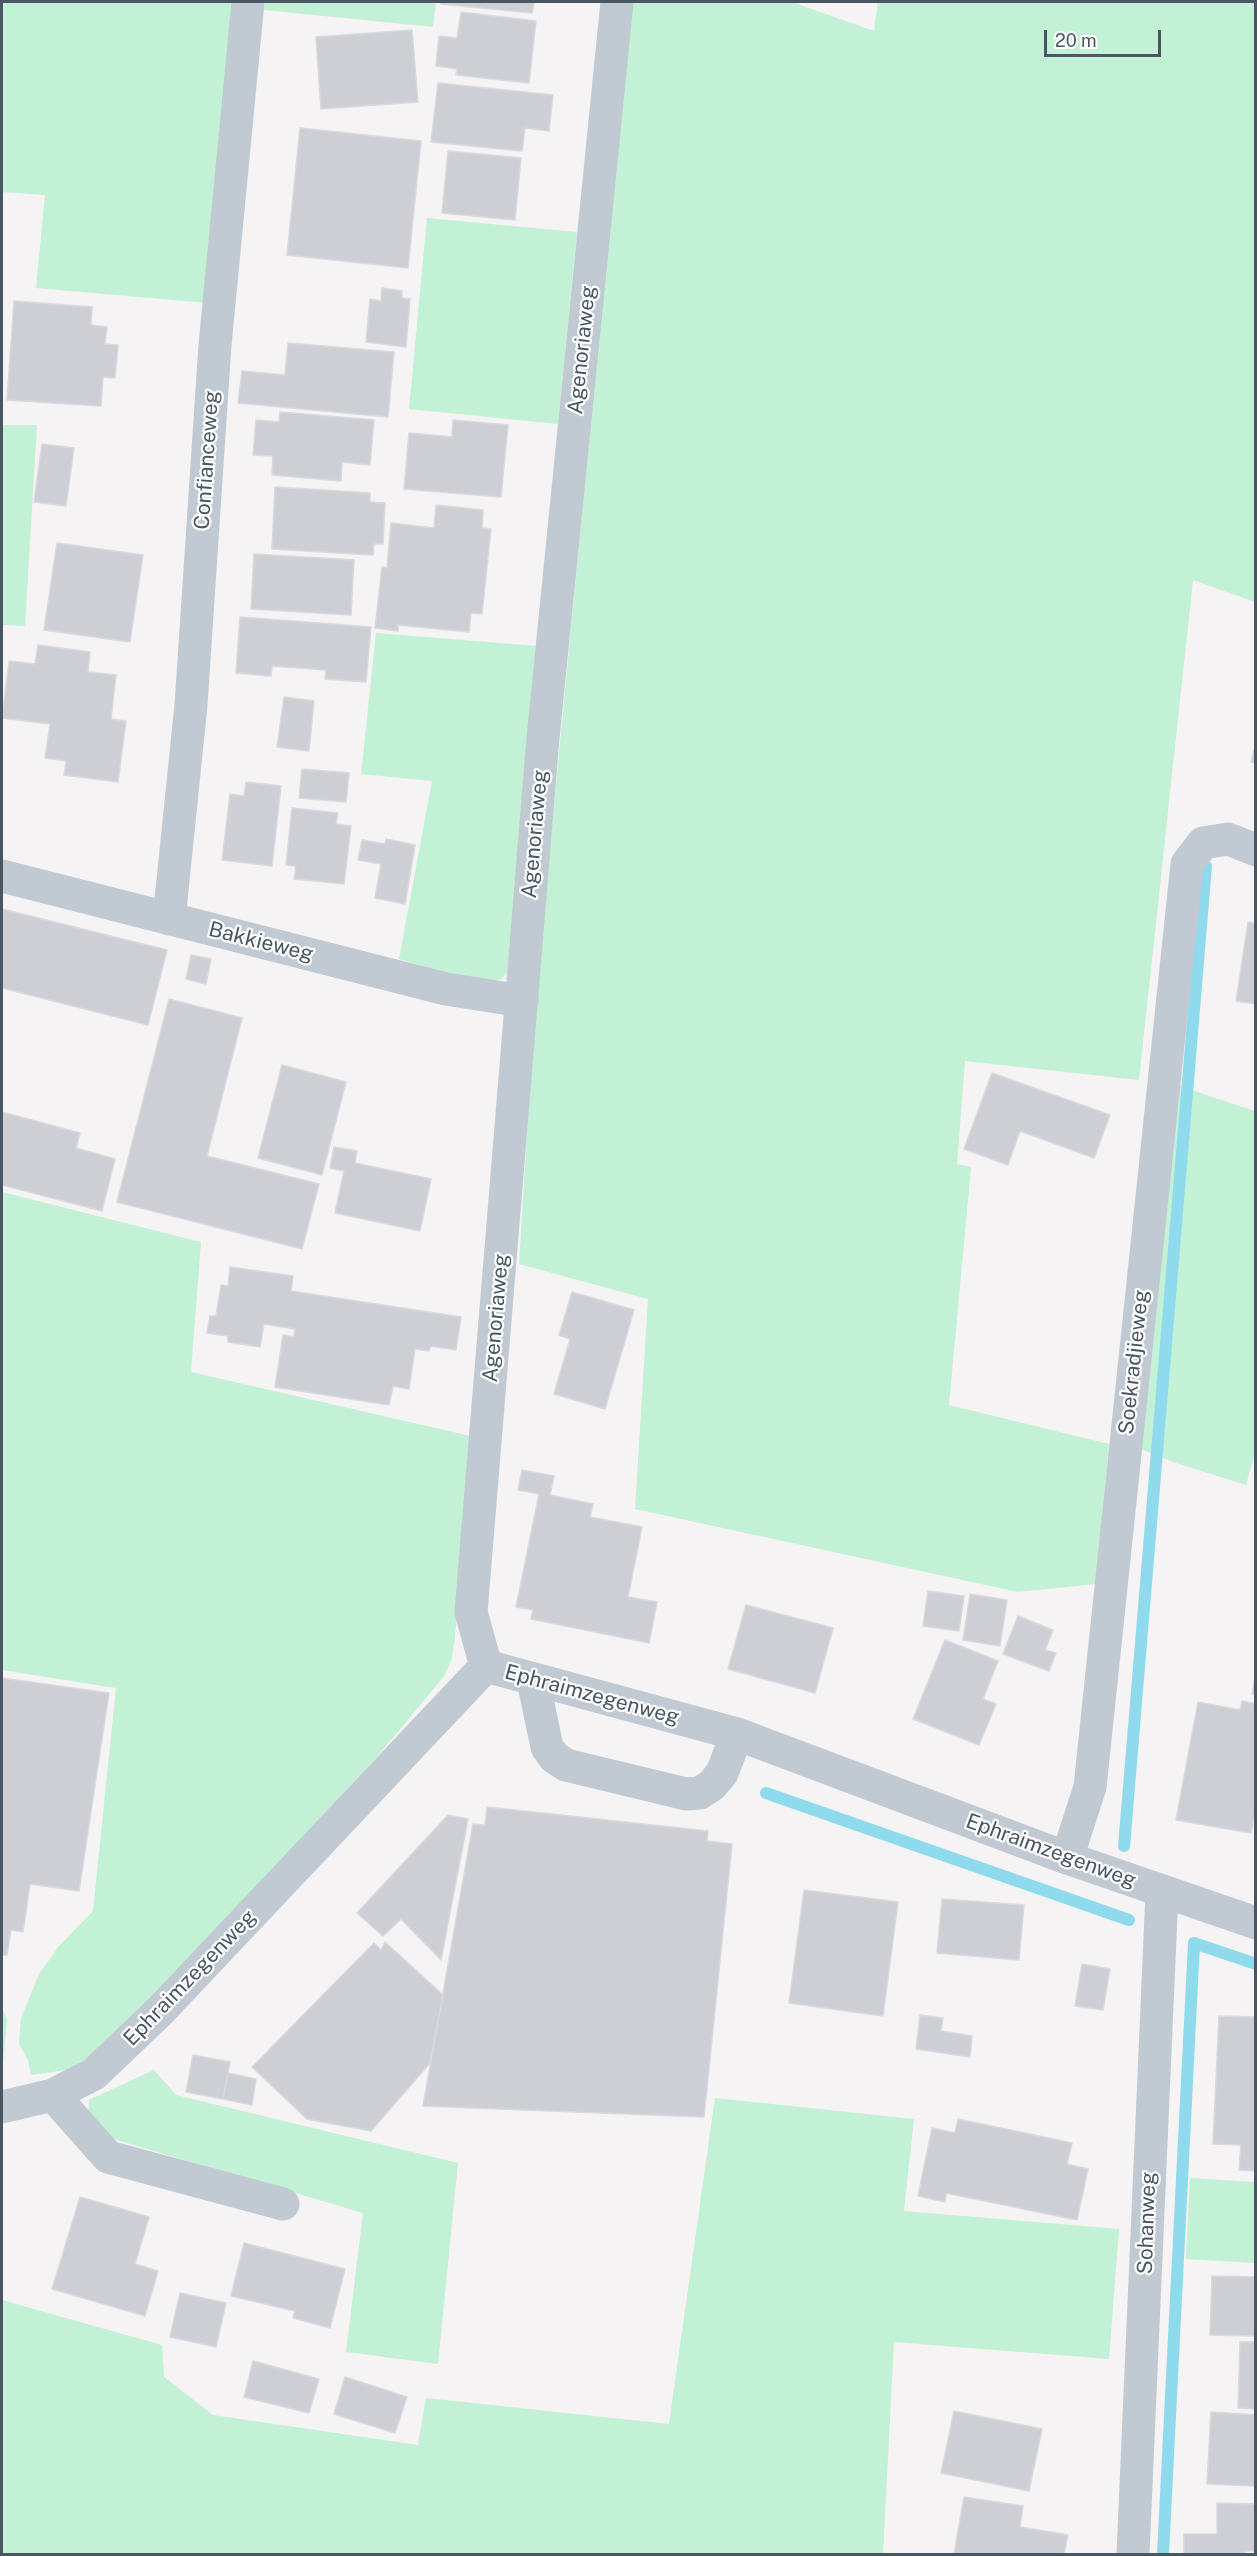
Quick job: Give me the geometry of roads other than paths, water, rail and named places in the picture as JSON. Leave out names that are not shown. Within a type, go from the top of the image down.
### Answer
[{"type":"street","name":"Confianceweg","points":[[169,919],[191,705],[215,345],[248,2]]},
{"type":"street","name":"Agenoriaweg","points":[[486,1666],[471,1612],[544,727],[617,2]]},
{"type":"street","name":"Soekradjieweg","points":[[1067,1858],[1090,1787],[1187,864],[1203,843],[1228,839],[1256,850]]},
{"type":"street","name":"Bakkieweg","points":[[2,876],[446,989],[522,1001]]},
{"type":"street","name":"Ephraimzegenweg","points":[[2,2106],[53,2095],[94,2074],[161,2010],[486,1666],[737,1734],[1067,1858],[1256,1923]]},
{"type":"street","points":[[533,1680],[547,1747],[554,1757],[566,1765],[686,1794],[700,1793],[712,1785],[722,1773],[737,1734]]},
{"type":"street","name":"Sohanweg","points":[[1133,2554],[1162,1892]]},
{"type":"street","points":[[53,2095],[108,2157],[283,2204]]},
{"type":"waterway","points":[[1124,1846],[1206,866]]},
{"type":"waterway","points":[[766,1793],[1129,1920]]},
{"type":"waterway","points":[[1163,2554],[1194,1943],[1256,1964]]}]
